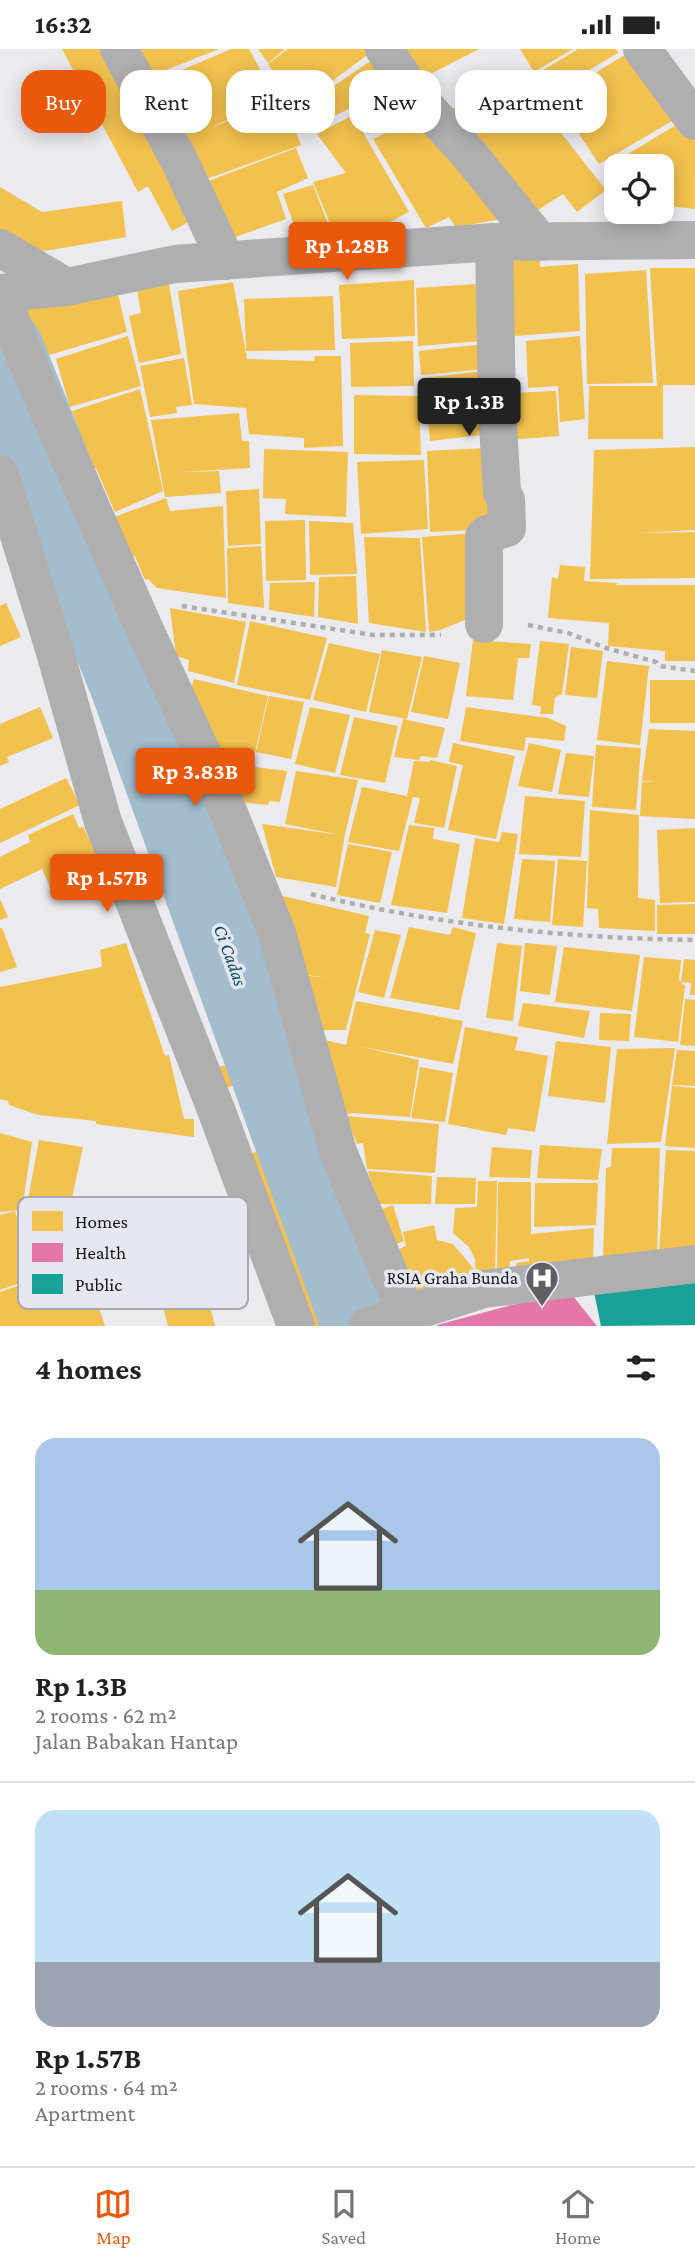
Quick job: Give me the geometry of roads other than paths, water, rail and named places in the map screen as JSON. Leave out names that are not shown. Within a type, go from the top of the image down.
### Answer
[{"type":"street","points":[[119,49],[180,162],[226,261]]},
{"type":"street","points":[[384,49],[414,94],[468,153],[524,236],[497,409],[502,492],[506,500],[508,528],[484,537],[484,624]]},
{"type":"street","points":[[642,49],[695,121]]},
{"type":"street","points":[[695,240],[524,236],[175,264],[67,287],[0,293],[32,373],[131,598],[222,796],[277,933],[388,1320],[484,1289],[695,1264]]},
{"type":"street","points":[[0,249],[58,282]]},
{"type":"street","points":[[0,474],[55,652],[103,822],[212,1099],[296,1326]]},
{"type":"waterway","name":"Ci Cadas","points":[[0,351],[132,679],[366,1326]]},
{"type":"place","name":"RSIA Graha Bunda","points":[[542,1308]]}]
